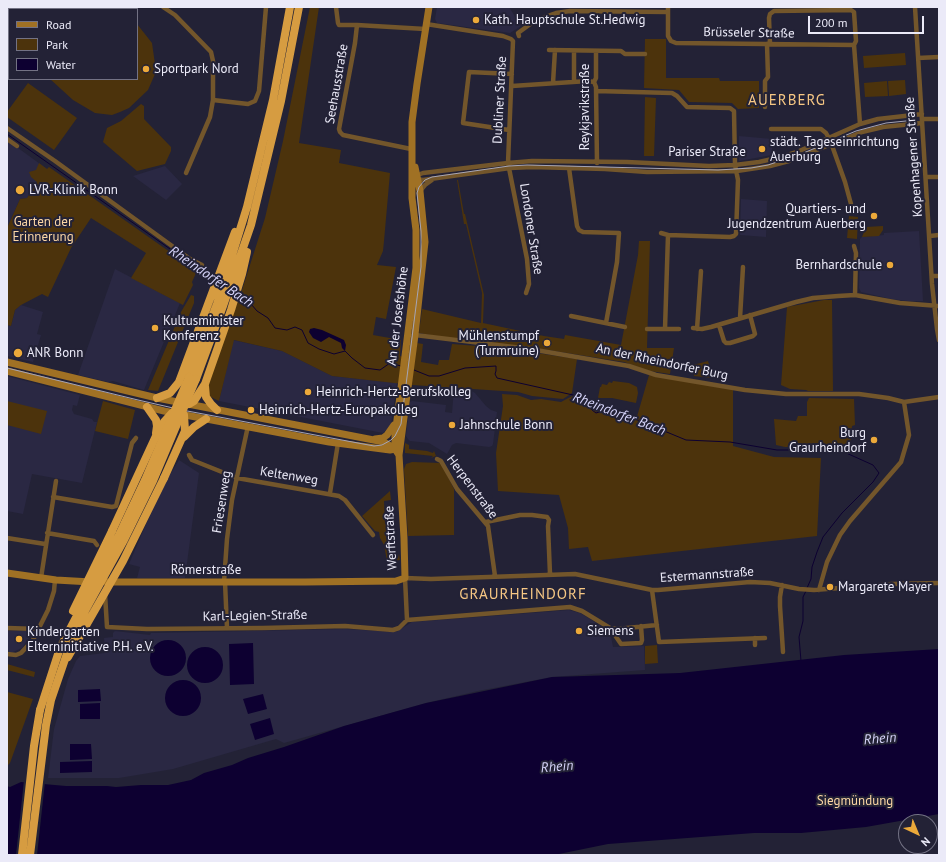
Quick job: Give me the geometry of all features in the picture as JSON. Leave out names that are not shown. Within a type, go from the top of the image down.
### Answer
[{"type":"highway","points":[[30,855],[46,725],[51,700],[59,673],[73,636],[124,540],[153,481],[232,271],[273,100],[290,7]]},
{"type":"highway","points":[[189,404],[194,401],[204,384],[220,305],[232,271],[250,235],[251,225],[281,101],[299,7]]},
{"type":"highway","points":[[157,398],[170,392],[179,382],[220,305]]},
{"type":"highway","points":[[40,710],[60,648],[81,605],[119,535],[193,378]]},
{"type":"highway","points":[[59,673],[79,635],[123,561],[182,440],[185,431],[185,422],[177,394],[179,382]]},
{"type":"highway","points":[[204,384],[206,397],[210,404],[217,410]]},
{"type":"highway","points":[[147,407],[156,420],[156,436]]},
{"type":"highway","points":[[22,855],[34,746],[45,684],[53,658],[62,634],[137,479],[156,436],[164,422],[172,413]]},
{"type":"highway","points":[[182,440],[194,427],[206,419]]},
{"type":"street","points":[[163,7],[175,15],[206,46],[211,52],[212,56],[212,110],[186,173]]},
{"type":"street","points":[[213,100],[248,104],[254,101],[257,97],[262,71],[266,7]]},
{"type":"street","name":"Seehausstraße","points":[[336,7],[339,25],[357,26],[339,129],[340,132],[342,135],[411,149]]},
{"type":"street","name":"An der Josefshöhe","points":[[397,452],[395,436],[397,419],[415,335],[425,242],[420,191],[411,149],[412,122],[429,7]]},
{"type":"street","name":"Kopenhagener Straße","points":[[915,7],[932,276],[937,306],[939,340]]},
{"type":"street","points":[[519,36],[518,33],[536,20],[556,13],[570,11],[668,10]]},
{"type":"street","name":"Brüsseler Straße","points":[[668,10],[668,36],[671,41],[676,43],[854,45]]},
{"type":"street","points":[[766,107],[765,81],[768,77],[768,18],[770,14],[774,11],[851,10],[854,12],[855,21],[856,41],[854,45],[860,124]]},
{"type":"street","points":[[357,26],[425,27]]},
{"type":"street","name":"Dubliner Straße","points":[[425,27],[503,36],[511,39],[513,44],[512,86],[508,163]]},
{"type":"street","points":[[549,50],[621,51],[625,54],[645,54]]},
{"type":"street","points":[[553,83],[555,50]]},
{"type":"street","points":[[574,50],[574,82]]},
{"type":"street","name":"Reykjavikstraße","points":[[596,51],[596,78],[594,82],[596,91],[597,163]]},
{"type":"street","points":[[918,58],[939,58]]},
{"type":"street","points":[[509,130],[463,123],[469,72],[512,74]]},
{"type":"street","points":[[512,86],[588,81],[594,82]]},
{"type":"street","points":[[596,91],[674,94],[687,107],[733,109],[734,111],[735,165],[737,171],[735,235],[730,237],[668,235],[661,233]]},
{"type":"street","name":"Pariser Straße","points":[[416,178],[508,163],[540,161],[597,163],[627,162],[709,166],[735,165],[781,157],[860,124],[889,117],[922,119]]},
{"type":"street","points":[[922,119],[939,119]]},
{"type":"street","name":"Pariser Straße","points":[[416,178],[435,179],[510,168],[532,167],[647,172],[737,171],[777,164],[870,130],[922,119]]},
{"type":"street","points":[[7,128],[190,259],[202,265]]},
{"type":"street","points":[[771,130],[821,129],[832,144],[846,185],[851,204],[850,209]]},
{"type":"street","points":[[7,138],[17,146]]},
{"type":"street","points":[[508,163],[510,168]]},
{"type":"street","name":"Londoner Straße","points":[[510,168],[527,259],[529,284],[526,293]]},
{"type":"street","points":[[569,168],[577,226],[579,230],[583,232],[619,233],[617,262],[606,323]]},
{"type":"street","points":[[926,177],[939,177]]},
{"type":"street","name":"An der Josefshöhe","points":[[397,452],[400,442],[416,268],[416,230],[412,198],[416,178]]},
{"type":"street","points":[[420,191],[425,185],[435,179]]},
{"type":"street","points":[[665,329],[668,235]]},
{"type":"street","points":[[930,236],[939,235]]},
{"type":"street","points":[[854,246],[856,253],[855,295]]},
{"type":"street","points":[[740,318],[742,266]]},
{"type":"street","points":[[701,271],[695,329],[719,325],[807,300],[855,295],[900,303],[937,306]]},
{"type":"street","points":[[932,276],[939,276]]},
{"type":"street","points":[[719,325],[726,343],[753,336],[755,334],[750,315]]},
{"type":"street","points":[[571,316],[625,327]]},
{"type":"street","points":[[647,329],[679,329]]},
{"type":"street","name":"An der Rheindorfer Burg","points":[[415,335],[530,349],[629,366],[656,375],[745,390],[786,394],[859,394],[904,402],[939,397]]},
{"type":"street","points":[[7,362],[157,398],[206,419],[397,452]]},
{"type":"street","points":[[7,372],[172,413],[189,404],[374,440],[387,443],[397,452]]},
{"type":"street","points":[[819,590],[827,562],[840,535],[850,521],[901,462],[909,435],[904,402]]},
{"type":"street","points":[[374,440],[383,438],[387,435],[391,431],[397,419]]},
{"type":"street","name":"Friesenweg","points":[[227,628],[225,582],[228,539],[237,478],[248,426]]},
{"type":"street","points":[[53,497],[112,507],[116,506],[132,444],[136,438]]},
{"type":"street","points":[[330,494],[338,443]]},
{"type":"street","name":"Werftstraße","points":[[397,452],[404,538],[407,620]]},
{"type":"street","name":"Keltenweg","points":[[190,455],[192,460],[237,478],[339,496],[345,500],[373,535]]},
{"type":"street","name":"Herpenstraße","points":[[437,458],[441,461],[457,489],[486,522],[489,528],[495,576]]},
{"type":"street","points":[[41,578],[45,544],[56,481]]},
{"type":"street","points":[[486,522],[520,515],[547,517],[550,574]]},
{"type":"street","points":[[47,533],[94,541],[97,545]]},
{"type":"street","points":[[7,538],[45,544]]},
{"type":"street","name":"Römerstraße","points":[[7,574],[55,580],[105,582],[396,580],[405,578]]},
{"type":"street","name":"Estermannstraße","points":[[405,578],[431,579],[575,574],[652,590],[671,590],[750,582],[763,582],[802,590],[892,584],[939,583]]},
{"type":"street","points":[[7,654],[16,656],[27,648],[39,629],[52,598],[55,580]]},
{"type":"street","name":"Karl-Legien-Straße","points":[[105,582],[107,627],[147,629],[345,626],[393,630],[402,626],[407,620]]},
{"type":"street","points":[[782,585],[780,606],[783,652]]},
{"type":"street","points":[[652,590],[658,642],[765,638]]},
{"type":"street","points":[[407,620],[570,607],[582,611],[610,628],[617,629],[657,625]]},
{"type":"street","points":[[610,628],[620,644],[638,644],[642,642],[641,626]]},
{"type":"street","points":[[7,628],[39,629]]},
{"type":"street","points":[[755,638],[755,645]]},
{"type":"shaded area","name":"Kath. Hauptschule St.Hedwig","points":[[437,7],[509,7],[521,26],[510,33],[437,23],[435,19]]},
{"type":"shaded area","points":[[739,136],[772,139],[772,155],[739,161]]},
{"type":"shaded area","name":"LVR-Klinik Bonn","points":[[7,140],[47,169],[27,198],[20,199],[7,228]]},
{"type":"shaded area","points":[[165,166],[182,184],[166,200],[133,176]]},
{"type":"shaded area","points":[[741,199],[767,201],[766,237],[740,235]]},
{"type":"shaded area","name":"Bernhardschule","points":[[919,231],[923,301],[891,299],[861,292],[859,288],[860,239],[862,237],[884,235],[884,233]]},
{"type":"shaded area","points":[[115,269],[180,303],[144,390],[113,381],[108,382],[78,375]]},
{"type":"shaded area","points":[[21,305],[43,312],[37,334],[41,335],[33,362],[7,356],[7,325],[11,326],[15,310]]},
{"type":"shaded area","name":"Heinrich-Hertz-Berufskolleg","points":[[233,340],[282,351],[332,376],[397,383],[391,425],[383,433],[219,401]]},
{"type":"shaded area","points":[[7,376],[80,395],[77,406],[73,405],[72,410],[74,414],[97,422],[82,483],[32,474],[23,514],[7,511]]},
{"type":"shaded area","name":"Jahnschule Bonn","points":[[454,388],[470,390],[475,393],[486,406],[497,412],[492,446],[489,447],[456,443],[452,445],[447,454],[429,443],[410,441],[406,436],[410,402],[446,405],[445,412],[452,413]]},
{"type":"shaded area","points":[[179,460],[199,473],[185,578],[137,578],[140,567],[129,564],[161,489]]},
{"type":"shaded area","points":[[569,610],[580,613],[610,631],[613,647],[644,646],[645,670],[552,677],[478,691],[426,703],[284,743],[276,739],[173,769],[119,778],[48,778],[54,729],[68,679],[76,661],[80,656],[105,653],[104,638],[113,637],[113,633],[115,631],[150,635],[151,633],[345,629],[396,632],[412,622]]},
{"type":"shaded area","points":[[7,631],[34,631],[22,648],[9,652],[7,647]]},
{"type":"green space","points":[[11,7],[120,8],[12,8]]},
{"type":"green space","points":[[310,7],[319,7],[299,143],[341,150],[339,163],[390,173],[383,251],[377,265],[396,267],[386,319],[376,317],[373,335],[401,340],[400,356],[414,359],[417,343],[423,344],[421,362],[438,365],[439,360],[449,360],[452,344],[503,348],[577,359],[572,393],[563,399],[532,396],[518,392],[412,385],[332,376],[282,351],[234,340],[219,401],[209,396],[208,382],[242,290],[265,218],[283,141]]},
{"type":"green space","name":"Sportpark Nord","points":[[138,25],[152,43],[155,74],[148,90],[129,108],[112,115],[95,113],[73,100],[51,80],[138,80]]},
{"type":"green space","points":[[645,39],[666,39],[666,78],[719,78],[720,81],[759,81],[759,108],[738,109],[732,103],[689,102],[679,90],[644,88]]},
{"type":"green space","points":[[905,53],[906,65],[864,68],[863,56]]},
{"type":"green space","points":[[905,80],[906,94],[889,96],[888,81]]},
{"type":"green space","points":[[887,81],[888,96],[865,97],[864,83]]},
{"type":"green space","points":[[28,83],[77,118],[54,150],[7,117],[7,112]]},
{"type":"green space","points":[[645,97],[656,98],[654,156],[644,156]]},
{"type":"green space","points":[[141,104],[144,106],[144,119],[171,147],[171,151],[165,164],[137,171],[103,142],[107,128],[121,121]]},
{"type":"green space","name":"Garten der Erinnerung","points":[[39,163],[47,169],[49,167],[197,271],[192,282],[193,285],[183,305],[131,278],[146,253],[91,218],[71,248],[48,297],[42,294],[21,305],[15,310],[11,326],[7,325],[7,228],[20,199],[27,198],[37,182],[31,177],[29,172],[36,170]]},
{"type":"green space","points":[[457,180],[484,295],[483,323],[544,336],[564,339],[565,335],[621,345],[638,255],[639,241],[650,241],[647,348],[674,348],[670,374],[650,371],[624,362],[542,349],[454,339],[419,333],[422,309],[481,323],[482,293],[466,224],[464,224]]},
{"type":"green space","points":[[849,216],[858,217],[857,239],[847,238]]},
{"type":"green space","points":[[883,226],[883,230],[879,236],[862,237],[866,227]]},
{"type":"green space","points":[[191,295],[194,296],[194,303],[158,391],[148,390],[181,312]]},
{"type":"green space","points":[[824,300],[832,300],[833,391],[790,389],[781,385],[787,307]]},
{"type":"green space","points":[[708,361],[713,378],[694,376],[693,365]]},
{"type":"green space","points":[[649,375],[733,388],[733,446],[774,457],[821,458],[817,536],[592,561],[588,547],[569,549],[568,528],[559,495],[498,491],[496,453],[503,406],[502,394],[517,395],[531,400],[541,399],[561,402],[574,395],[582,396],[636,420]]},
{"type":"green space","points":[[613,381],[629,383],[637,387],[638,393],[636,403],[612,398],[598,398],[602,384],[607,385],[609,382],[612,383]]},
{"type":"green space","points":[[809,398],[854,399],[855,425],[852,426],[850,446],[785,447],[776,445],[774,419],[796,421],[798,416],[807,416],[807,402]]},
{"type":"green space","points":[[7,401],[47,411],[41,434],[7,425]]},
{"type":"green space","points":[[103,401],[135,410],[128,439],[95,431]]},
{"type":"green space","points":[[405,443],[409,445],[409,449],[433,453],[434,451],[436,456],[431,458],[433,456],[405,453]]},
{"type":"green space","points":[[412,462],[441,463],[454,489],[454,535],[408,536],[404,469],[406,464]]},
{"type":"green space","points":[[390,491],[391,500],[384,501],[385,524],[387,524],[388,529],[388,544],[394,544],[394,548],[387,548],[388,558],[398,558],[399,554],[400,560],[388,562],[379,532],[375,531],[362,516]]},
{"type":"green space","points":[[657,645],[658,663],[645,664],[645,646]]},
{"type":"green space","points":[[7,664],[35,672],[34,677],[7,670]]},
{"type":"green space","points":[[7,692],[33,699],[10,763],[7,766]]},
{"type":"water","points":[[314,328],[344,340],[346,345],[345,351],[342,348],[341,343],[329,337],[321,342],[313,338],[309,332],[310,329]]},
{"type":"water","points":[[168,640],[181,645],[186,658],[181,671],[168,676],[155,671],[150,658],[155,645]]},
{"type":"water","points":[[253,643],[254,684],[230,685],[229,644]]},
{"type":"water","points":[[209,647],[218,652],[222,658],[222,672],[218,678],[209,683],[201,683],[192,678],[188,672],[187,661],[192,652],[198,648]]},
{"type":"water","name":"Rhein","points":[[939,649],[939,814],[898,814],[898,821],[866,827],[801,833],[754,833],[608,844],[554,855],[7,855],[7,786],[10,787],[21,782],[66,786],[116,787],[168,785],[191,780],[204,773],[232,765],[248,758],[344,726],[426,703],[552,677],[680,673],[844,655]]},
{"type":"water","points":[[187,680],[196,685],[200,691],[200,705],[196,711],[187,716],[179,716],[170,711],[166,705],[165,694],[170,685],[176,681]]},
{"type":"water","points":[[100,689],[101,701],[78,702],[78,690]]},
{"type":"water","points":[[263,694],[267,709],[248,714],[243,699]]},
{"type":"water","points":[[100,703],[100,719],[80,719],[80,704]]},
{"type":"water","points":[[270,718],[274,734],[255,740],[250,724]]},
{"type":"water","points":[[70,744],[91,744],[92,759],[70,760]]},
{"type":"water","points":[[92,761],[92,772],[60,773],[60,762]]},
{"type":"pier","points":[[24,780],[45,782],[37,855],[16,855]]},
{"type":"waterway","name":"Rheindorfer Bach","points":[[7,134],[214,280]]},
{"type":"waterway","name":"Rheindorfer Bach","points":[[238,296],[251,304],[257,311],[268,318],[275,328],[287,330],[295,327],[302,330],[308,343],[319,349],[334,354],[345,351],[365,368],[380,370],[390,363],[401,366]]},
{"type":"waterway","name":"Rheindorfer Bach","points":[[414,370],[429,376],[439,376],[465,368],[496,366],[495,374],[497,378],[582,397],[686,440],[730,442],[777,450],[823,450],[844,452],[873,465],[879,473],[873,482],[842,513],[823,537],[812,567],[811,579],[807,588]]},
{"type":"waterway","points":[[570,400],[588,405],[596,413],[609,409]]},
{"type":"waterway","name":"Rheindorfer Bach","points":[[801,661],[799,637],[803,621],[803,597],[806,591]]},
{"type":"tram line","points":[[7,368],[182,410],[374,446],[382,445],[395,436],[401,424],[421,267],[421,231],[417,193],[419,187],[425,180],[432,177],[509,166],[527,165],[718,170],[751,168],[768,165],[801,154],[856,131],[886,123],[906,121]]},
{"type":"place","name":"Kath. Hauptschule St.Hedwig","points":[[476,20]]},
{"type":"place","name":"Sportpark Nord","points":[[146,69]]},
{"type":"place","name":"städt. Tageseinrichtung Auerburg","points":[[762,149]]},
{"type":"place","name":"LVR-Klinik Bonn","points":[[20,190]]},
{"type":"place","name":"Quartiers- und Jugendzentrum Auerberg","points":[[874,216]]},
{"type":"place","name":"Bernhardschule","points":[[890,265]]},
{"type":"place","name":"Kultusminister Konferenz","points":[[155,328]]},
{"type":"place","name":"Mühlenstumpf (Turmruine)","points":[[547,343]]},
{"type":"place","name":"ANR Bonn","points":[[18,353]]},
{"type":"place","name":"Heinrich-Hertz-Berufskolleg","points":[[308,392]]},
{"type":"place","name":"Heinrich-Hertz-Europakolleg","points":[[251,410]]},
{"type":"place","name":"Jahnschule Bonn","points":[[452,425]]},
{"type":"place","name":"Burg Graurheindorf","points":[[874,440]]},
{"type":"place","name":"Margarete Mayer","points":[[830,587]]},
{"type":"place","name":"Siemens","points":[[579,631]]},
{"type":"place","name":"Kindergarten Elterninitiative P.H. e.V.","points":[[19,639]]},
{"type":"district","name":"AUERBERG","points":[[787,101]]},
{"type":"district","name":"GRAURHEINDORF","points":[[523,595]]},
{"type":"park label","name":"Siegmündung","points":[[855,801]]}]
